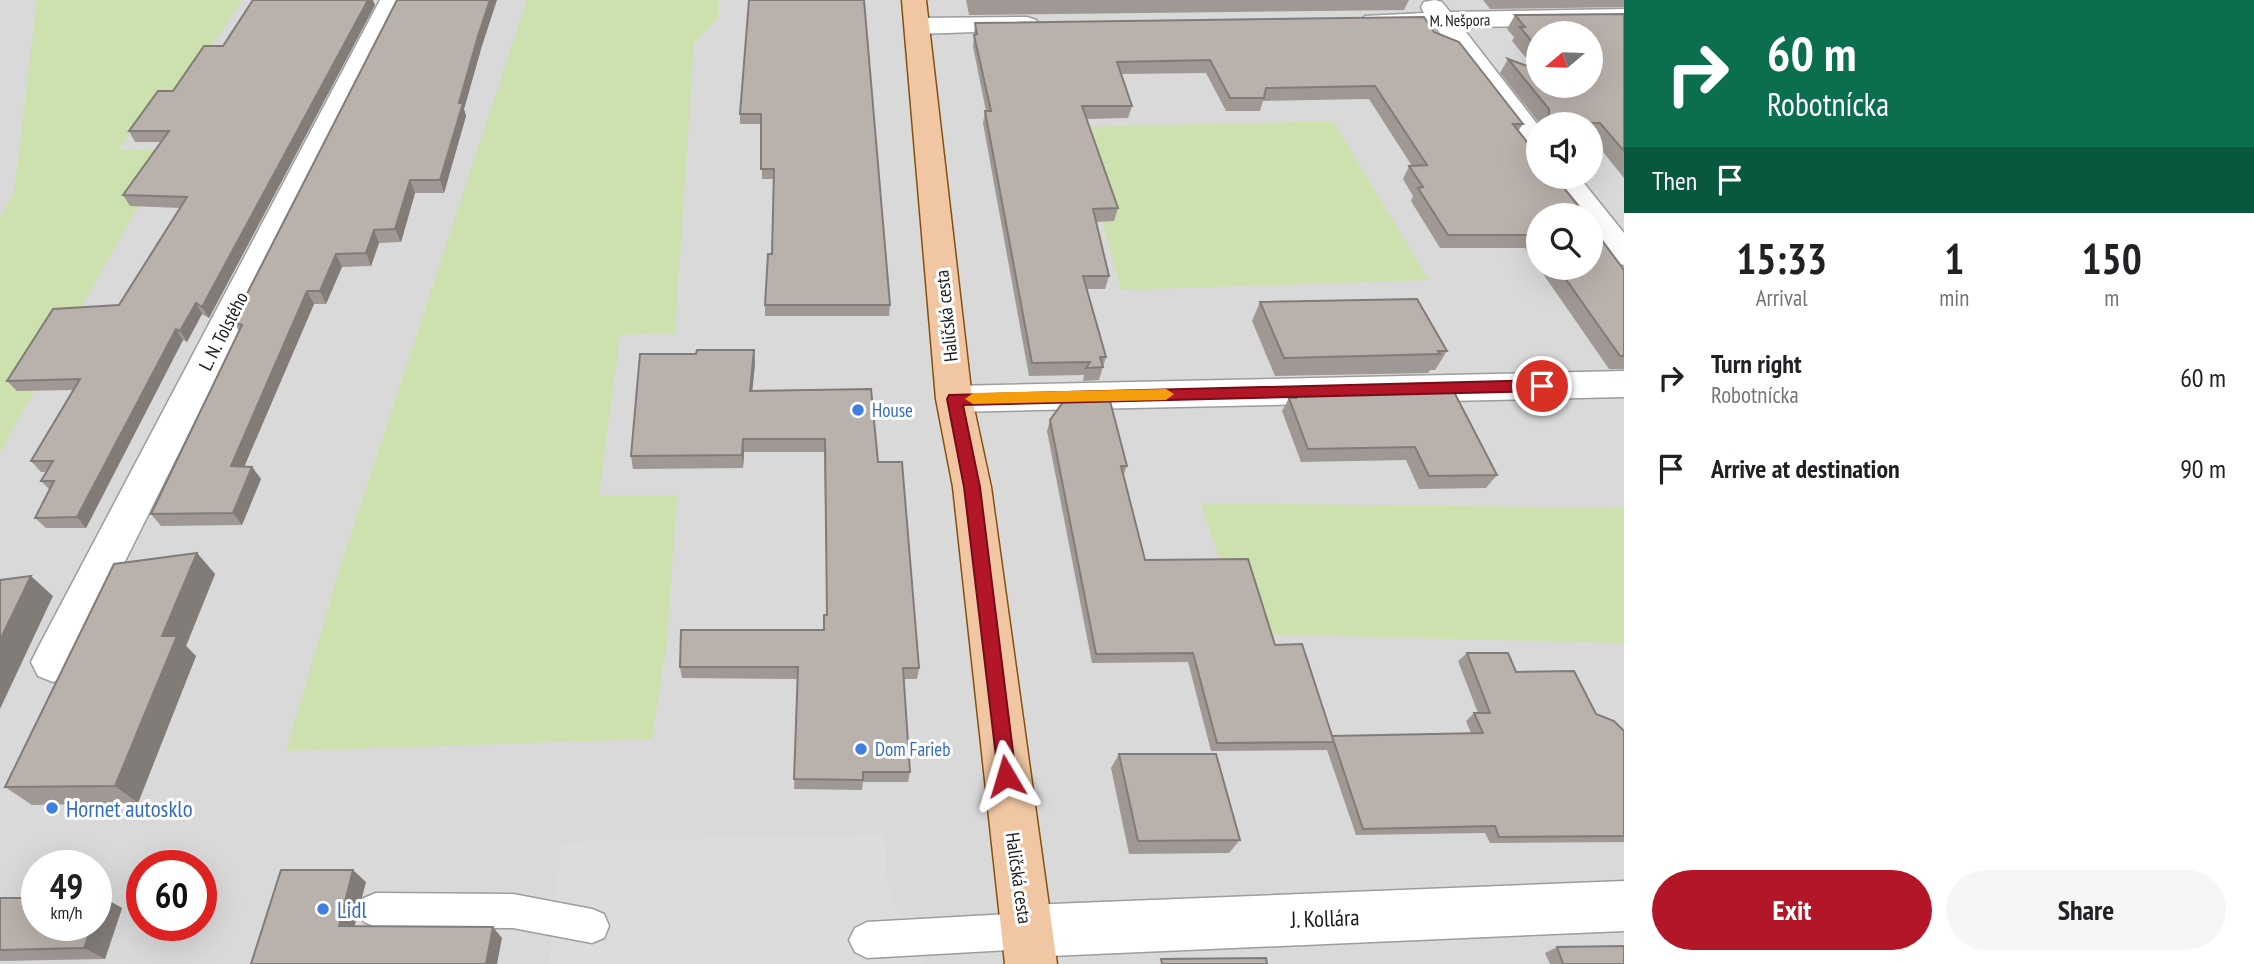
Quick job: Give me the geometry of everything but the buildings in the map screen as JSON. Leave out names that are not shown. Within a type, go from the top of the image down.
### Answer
[{"type":"main road","name":"Haličská cesta","points":[[916,13],[954,399],[972,487],[1029,948]]},
{"type":"street","name":"L. N. Tolstého","points":[[53,662],[393,0]]},
{"type":"street","name":"M. Nešpora","points":[[1352,21],[1436,10],[1624,17]]},
{"type":"street","points":[[1436,10],[1526,128]]},
{"type":"street","points":[[916,13],[1051,24]]},
{"type":"street","points":[[1573,189],[1624,255]]},
{"type":"street","points":[[954,399],[1624,384]]},
{"type":"street","name":"J. Kollára","points":[[1029,948],[1624,906]]},
{"type":"lane","points":[[376,909],[513,911],[592,926]]},
{"type":"lane","points":[[867,940],[1029,948]]},
{"type":"shaded area","points":[[0,0],[1624,0],[1624,964],[0,964]]},
{"type":"shaded area","points":[[885,834],[887,886],[923,964],[549,964],[562,842]]},
{"type":"green space","points":[[37,0],[242,0],[178,96],[155,96],[119,149],[169,151],[0,452],[0,218],[14,192]]},
{"type":"green space","points":[[527,0],[719,0],[719,17],[694,43],[675,333],[620,335],[599,495],[677,495],[667,642],[652,739],[286,751],[343,557]]},
{"type":"green space","points":[[1333,121],[1429,280],[1121,290],[1076,127]]},
{"type":"green space","points":[[1200,503],[1624,508],[1624,643],[1246,634]]},
{"type":"slow traffic","points":[[973,399],[1166,394]]},
{"type":"place","name":"House","points":[[858,410]]},
{"type":"place","name":"Dom Farieb","points":[[861,749]]},
{"type":"place","name":"Hornet autosklo","points":[[52,808]]},
{"type":"place","name":"Lidl","points":[[323,909]]},
{"type":"route","points":[[1006,776],[972,487],[954,399],[1542,386]]}]
